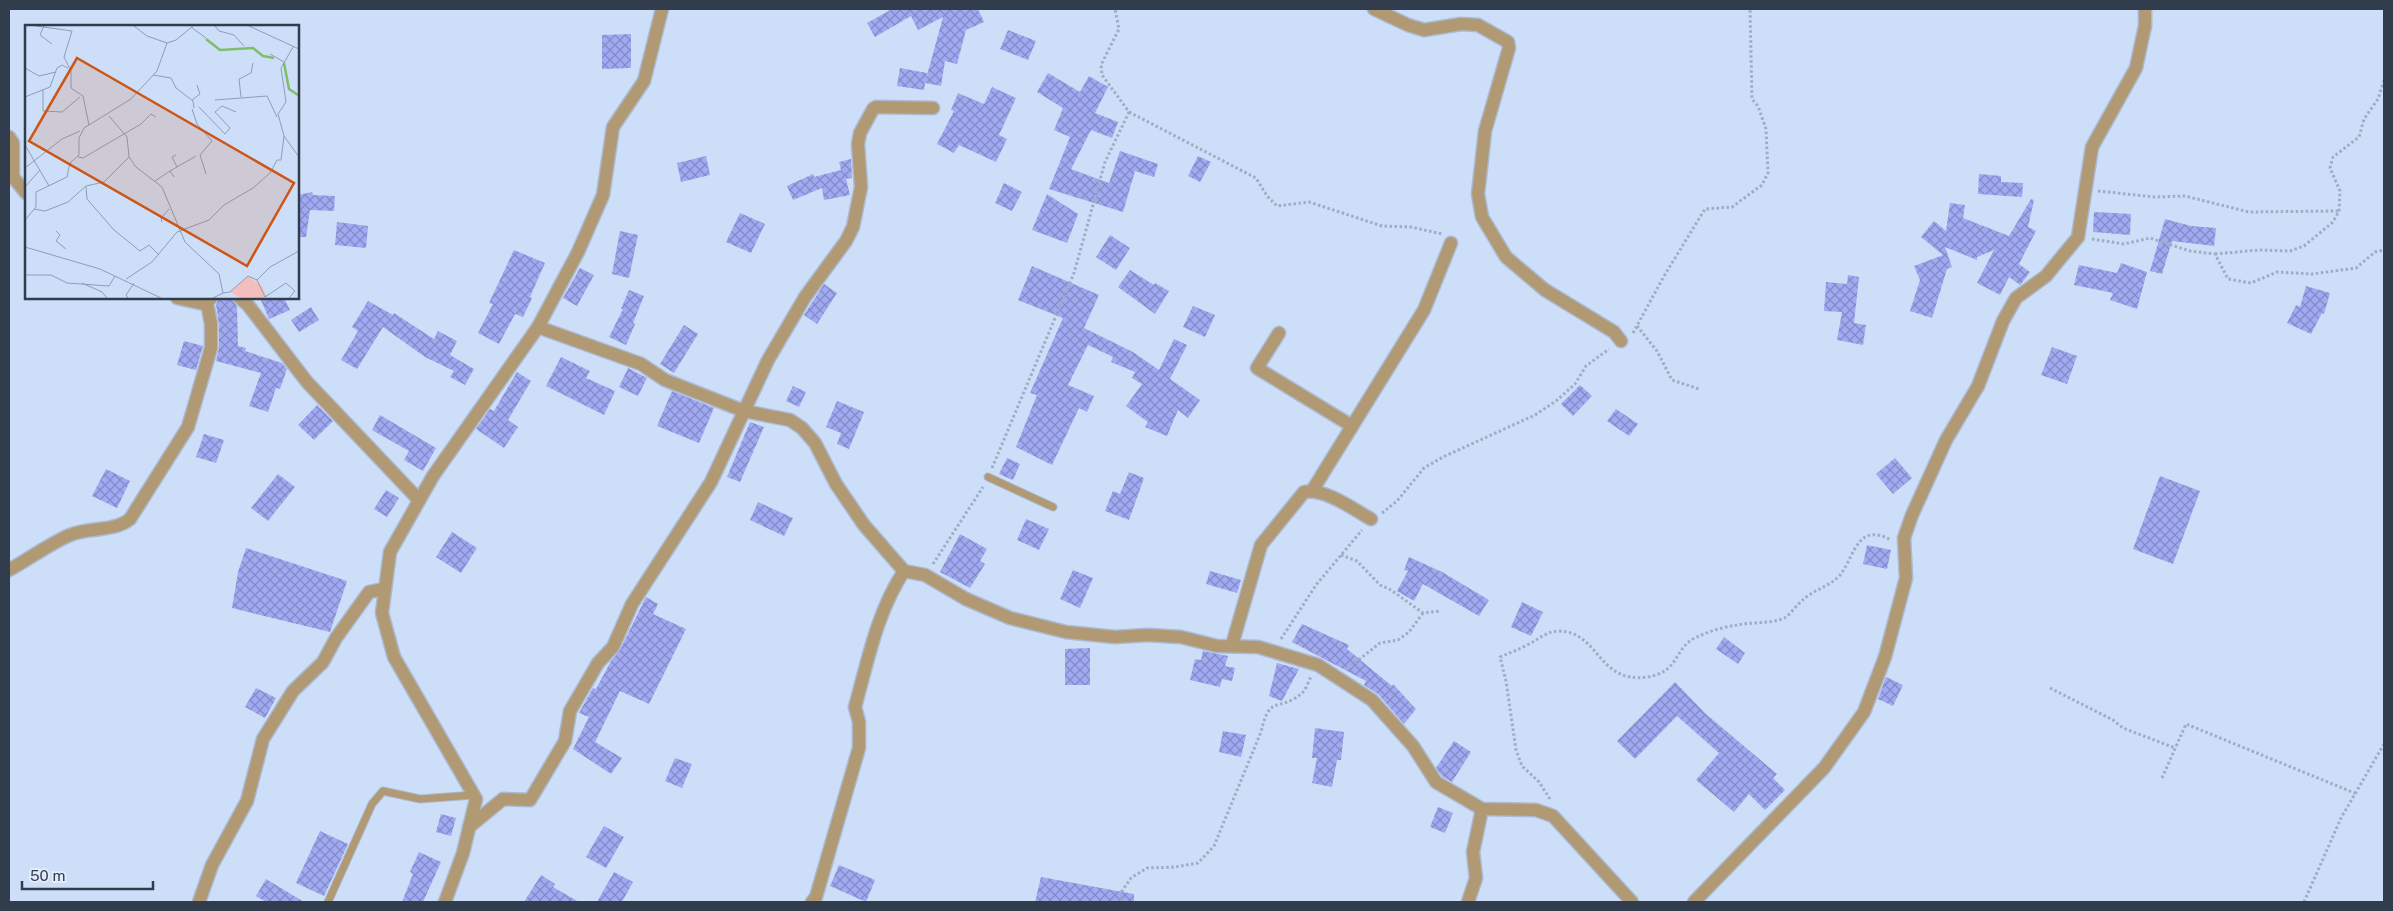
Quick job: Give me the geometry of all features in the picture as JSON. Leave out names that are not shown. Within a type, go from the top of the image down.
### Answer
[{"type":"street","points":[[445,902],[476,799],[394,657],[382,612],[390,552],[433,476],[538,327],[578,252],[603,194],[613,127],[644,81],[662,9]]},
{"type":"street","points":[[1374,9],[1408,25],[1424,30],[1461,24],[1478,25],[1508,42],[1509,48],[1486,131],[1478,194],[1482,218],[1506,257],[1512,263],[1545,290],[1614,332],[1621,341]]},
{"type":"street","points":[[1694,902],[1824,768],[1864,712],[1885,657],[1906,578],[1904,538],[1946,440],[1978,386],[2003,321],[2016,298],[2046,276],[2078,237],[2092,147],[2136,68],[2145,26],[2145,9]]},
{"type":"street","points":[[469,827],[503,799],[530,800],[565,741],[570,711],[598,663],[613,647],[632,604],[711,482],[768,360],[805,296],[846,241],[853,227],[861,187],[858,144],[860,133],[873,109],[876,106],[933,108]]},
{"type":"street","points":[[9,137],[13,143],[13,177],[25,192]]},
{"type":"street","points":[[1312,490],[1424,310],[1451,243]]},
{"type":"street","points":[[9,570],[70,535],[100,527],[120,526],[130,519],[188,427],[211,348],[209,300],[193,299]]},
{"type":"street","points":[[241,299],[248,305],[307,382],[420,500]]},
{"type":"street","points":[[538,327],[641,364],[664,380],[744,411],[790,420],[802,428],[815,444],[836,484],[864,525],[904,571],[925,575],[966,599],[1010,618],[1066,632],[1115,637],[1147,635],[1181,637],[1216,646],[1232,645],[1277,651],[1318,665],[1372,700],[1413,746],[1436,782],[1482,809],[1536,810],[1553,816],[1632,902]]},
{"type":"street","points":[[1280,333],[1257,368],[1352,426]]},
{"type":"street","points":[[1232,645],[1261,545],[1304,492],[1312,490],[1336,500],[1371,519]]},
{"type":"street","points":[[812,902],[816,896],[860,748],[859,722],[855,707],[882,613],[891,590],[904,571]]},
{"type":"street","points":[[199,902],[212,865],[247,801],[263,739],[293,691],[323,662],[336,638],[369,592],[384,589]]},
{"type":"street","points":[[1468,902],[1476,878],[1473,852],[1482,809]]},
{"type":"lane","points":[[988,477],[1053,507]]},
{"type":"lane","points":[[328,902],[372,804],[383,791],[420,799],[474,795]]},
{"type":"path","points":[[1115,9],[1119,29],[1102,65],[1102,75],[1129,112],[1256,178],[1267,196],[1278,206],[1309,202],[1382,226],[1411,227],[1443,234],[1451,243]]},
{"type":"path","points":[[1277,651],[1282,636],[1296,612],[1341,554],[1371,519],[1397,501],[1424,468],[1443,457],[1535,415],[1556,401],[1575,384],[1586,366],[1634,333],[1664,276],[1705,209],[1732,207],[1762,185],[1768,173],[1766,130],[1758,106],[1752,99],[1750,9]]},
{"type":"path","points":[[2078,237],[2124,244],[2150,238],[2190,251],[2214,254],[2259,250],[2290,250],[2304,246],[2333,222],[2339,211],[2340,191],[2330,168],[2333,157],[2359,137],[2364,119],[2378,99],[2384,80]]},
{"type":"path","points":[[925,575],[976,500],[1002,447],[1074,273],[1105,162],[1129,112]]},
{"type":"path","points":[[2085,188],[2145,196],[2185,196],[2249,212],[2339,211]]},
{"type":"path","points":[[2214,254],[2228,280],[2251,284],[2277,272],[2312,274],[2356,268],[2375,252],[2384,250]]},
{"type":"path","points":[[1637,326],[1657,351],[1672,380],[1699,388]]},
{"type":"path","points":[[1553,816],[1550,799],[1538,782],[1522,766],[1516,750],[1506,681],[1500,657],[1516,651],[1549,633],[1570,632],[1580,636],[1590,644],[1598,657],[1618,674],[1645,678],[1665,672],[1673,665],[1684,645],[1696,637],[1736,625],[1784,618],[1806,597],[1840,575],[1857,543],[1863,539],[1873,534],[1882,535],[1891,540],[1904,538]]},
{"type":"path","points":[[1341,554],[1357,561],[1380,585],[1391,590],[1423,613],[1440,611]]},
{"type":"path","points":[[1336,677],[1380,644],[1398,640],[1409,632],[1423,613]]},
{"type":"path","points":[[1121,902],[1122,891],[1131,878],[1147,868],[1175,867],[1198,862],[1214,846],[1261,732],[1265,714],[1273,705],[1290,700],[1302,693],[1318,665]]},
{"type":"path","points":[[2050,688],[2113,720],[2123,728],[2175,748]]},
{"type":"path","points":[[2162,778],[2186,724],[2357,794]]},
{"type":"path","points":[[2304,902],[2341,818],[2357,794],[2384,744]]},
{"type":"building","points":[[892,9],[978,9],[984,22],[966,30],[957,64],[945,61],[941,86],[925,83],[924,90],[897,86],[900,68],[927,73],[926,79],[943,17],[918,30],[911,16],[875,37],[867,23]]},
{"type":"building","points":[[1008,30],[1036,41],[1028,60],[1000,49]]},
{"type":"building","points":[[631,34],[631,68],[602,69],[602,35]]},
{"type":"building","points":[[1048,73],[1080,92],[1089,76],[1108,87],[1095,113],[1118,122],[1112,138],[1091,130],[1071,169],[1109,183],[1120,151],[1158,164],[1154,177],[1135,171],[1123,212],[1049,189],[1070,137],[1054,130],[1063,108],[1037,92]]},
{"type":"building","points":[[992,87],[1016,98],[999,135],[1007,139],[996,162],[959,145],[954,153],[937,144],[954,111],[951,110],[958,93],[984,104]]},
{"type":"building","points":[[706,156],[710,175],[681,182],[677,163]]},
{"type":"building","points":[[1198,156],[1211,162],[1200,182],[1188,176]]},
{"type":"building","points":[[851,159],[852,178],[846,179],[850,195],[824,200],[822,188],[793,200],[787,186],[813,174],[814,177],[841,170],[839,162]]},
{"type":"building","points":[[1979,174],[2001,176],[2001,182],[2023,183],[2022,197],[1978,194]]},
{"type":"building","points":[[1004,183],[1022,192],[1012,211],[995,203]]},
{"type":"building","points":[[312,192],[313,195],[335,196],[334,211],[310,210],[306,237],[299,237],[299,195]]},
{"type":"building","points":[[1047,194],[1078,214],[1067,243],[1032,230]]},
{"type":"building","points":[[2031,199],[2034,200],[2028,227],[2036,231],[2019,264],[2030,272],[2020,285],[2009,277],[2000,295],[1977,283],[1994,250],[1977,257],[1977,260],[1945,247],[1952,267],[1947,269],[1932,318],[1910,311],[1920,280],[1914,266],[1943,255],[1921,237],[1934,221],[1946,231],[1950,203],[1965,205],[1963,218],[2009,236]]},
{"type":"building","points":[[2094,212],[2131,214],[2130,235],[2093,232]]},
{"type":"building","points":[[740,213],[765,224],[751,253],[726,242]]},
{"type":"building","points":[[2165,219],[2191,226],[2216,228],[2214,246],[2172,241],[2162,274],[2150,271]]},
{"type":"building","points":[[337,222],[368,226],[366,248],[335,245]]},
{"type":"building","points":[[620,231],[638,235],[629,278],[612,274]]},
{"type":"building","points":[[1110,235],[1130,248],[1116,270],[1096,257]]},
{"type":"building","points":[[514,250],[545,263],[523,317],[515,314],[499,344],[478,333],[493,304],[489,303]]},
{"type":"building","points":[[2121,263],[2147,272],[2137,309],[2110,300],[2113,293],[2074,285],[2079,265],[2117,273]]},
{"type":"building","points":[[1032,266],[1099,295],[1084,328],[1133,352],[1159,370],[1174,339],[1187,345],[1170,379],[1200,400],[1188,418],[1178,410],[1167,436],[1145,427],[1148,422],[1126,406],[1142,384],[1132,378],[1135,372],[1111,362],[1113,357],[1088,345],[1068,385],[1094,396],[1087,412],[1079,408],[1052,465],[1016,447],[1037,395],[1030,393],[1063,318],[1018,300]]},
{"type":"building","points":[[580,268],[594,275],[577,306],[563,298]]},
{"type":"building","points":[[1130,270],[1154,285],[1155,283],[1169,291],[1155,314],[1118,287]]},
{"type":"building","points":[[1848,275],[1859,277],[1854,323],[1866,325],[1863,345],[1837,340],[1842,312],[1824,311],[1826,282],[1847,284]]},
{"type":"building","points":[[824,284],[837,293],[817,324],[804,315]]},
{"type":"building","points":[[2306,286],[2330,293],[2324,314],[2322,313],[2311,334],[2287,323],[2296,305],[2300,307]]},
{"type":"building","points":[[629,290],[644,296],[626,345],[609,337],[623,309],[621,309]]},
{"type":"building","points":[[219,299],[233,299],[237,307],[238,346],[246,348],[245,351],[282,363],[287,369],[280,389],[276,388],[268,412],[249,406],[261,373],[216,361],[219,348],[219,324],[216,305]]},
{"type":"building","points":[[260,299],[284,299],[290,310],[269,319]]},
{"type":"building","points":[[368,301],[393,315],[394,313],[434,339],[438,331],[457,341],[450,355],[474,369],[465,385],[450,377],[454,371],[425,357],[383,327],[357,369],[341,360],[358,331],[352,327]]},
{"type":"building","points":[[1193,306],[1215,315],[1205,337],[1183,327]]},
{"type":"building","points":[[311,307],[319,320],[299,332],[291,320]]},
{"type":"building","points":[[684,325],[698,334],[674,373],[660,364]]},
{"type":"building","points":[[184,341],[203,346],[196,370],[177,365]]},
{"type":"building","points":[[2052,347],[2077,356],[2067,384],[2041,375]]},
{"type":"building","points":[[561,357],[590,371],[586,378],[615,391],[604,415],[546,386]]},
{"type":"building","points":[[628,368],[647,378],[638,396],[619,387]]},
{"type":"building","points":[[517,372],[531,381],[508,420],[518,427],[504,448],[476,429],[490,409],[494,411]]},
{"type":"building","points":[[1580,385],[1592,396],[1573,416],[1561,404]]},
{"type":"building","points":[[793,386],[806,392],[799,407],[786,401]]},
{"type":"building","points":[[672,391],[714,408],[699,443],[657,426]]},
{"type":"building","points":[[837,401],[864,412],[849,449],[837,444],[841,433],[826,427]]},
{"type":"building","points":[[317,405],[333,421],[314,440],[298,425]]},
{"type":"building","points":[[1616,409],[1638,424],[1629,436],[1607,421]]},
{"type":"building","points":[[380,415],[436,448],[423,471],[404,460],[409,451],[372,430]]},
{"type":"building","points":[[750,422],[764,427],[740,482],[727,477]]},
{"type":"building","points":[[204,434],[224,440],[216,463],[196,457]]},
{"type":"building","points":[[1007,458],[1020,464],[1013,480],[999,474]]},
{"type":"building","points":[[1895,458],[1912,478],[1893,494],[1876,474]]},
{"type":"building","points":[[106,469],[130,481],[117,508],[92,496]]},
{"type":"building","points":[[1129,472],[1144,478],[1129,520],[1105,511],[1113,491],[1120,494]]},
{"type":"building","points":[[278,474],[295,487],[268,521],[251,508]]},
{"type":"building","points":[[2160,476],[2200,491],[2173,564],[2133,549]]},
{"type":"building","points":[[386,490],[399,498],[387,517],[374,509]]},
{"type":"building","points":[[758,502],[793,518],[784,536],[750,520]]},
{"type":"building","points":[[1026,519],[1049,529],[1039,550],[1017,540]]},
{"type":"building","points":[[452,532],[477,548],[461,573],[436,557]]},
{"type":"building","points":[[960,534],[987,549],[980,561],[985,564],[970,588],[940,572]]},
{"type":"building","points":[[1867,545],[1891,550],[1887,569],[1863,564]]},
{"type":"building","points":[[246,548],[347,581],[330,632],[232,608],[238,572]]},
{"type":"building","points":[[1409,557],[1442,572],[1489,600],[1479,616],[1423,584],[1414,601],[1397,591],[1408,571],[1404,570]]},
{"type":"building","points":[[1073,570],[1093,578],[1080,608],[1060,599]]},
{"type":"building","points":[[1210,571],[1241,580],[1237,593],[1206,584]]},
{"type":"building","points":[[646,597],[658,604],[653,614],[686,629],[649,704],[620,691],[595,742],[622,758],[611,774],[573,749],[589,717],[579,713],[593,688],[596,689],[611,661],[620,650]]},
{"type":"building","points":[[1522,602],[1543,612],[1531,636],[1511,627]]},
{"type":"building","points":[[1302,624],[1349,645],[1347,649],[1392,686],[1393,684],[1416,709],[1404,724],[1378,694],[1364,685],[1366,681],[1292,642]]},
{"type":"building","points":[[1724,637],[1745,653],[1738,664],[1716,649]]},
{"type":"building","points":[[1090,648],[1090,685],[1065,685],[1065,649]]},
{"type":"building","points":[[1203,651],[1228,656],[1225,666],[1235,668],[1232,681],[1222,679],[1220,687],[1190,680],[1195,659],[1201,660]]},
{"type":"building","points":[[1277,663],[1299,669],[1282,701],[1269,696]]},
{"type":"building","points":[[1886,677],[1903,685],[1893,706],[1878,699]]},
{"type":"building","points":[[1675,682],[1706,714],[1777,774],[1773,778],[1785,790],[1765,810],[1749,794],[1734,812],[1696,780],[1719,753],[1677,716],[1635,759],[1617,741]]},
{"type":"building","points":[[256,688],[276,698],[265,718],[245,707]]},
{"type":"building","points":[[1315,728],[1344,732],[1341,760],[1337,760],[1332,787],[1312,783],[1317,758],[1312,758]]},
{"type":"building","points":[[1223,731],[1246,735],[1241,757],[1219,752]]},
{"type":"building","points":[[1454,741],[1471,752],[1452,782],[1442,776],[1436,768]]},
{"type":"building","points":[[675,758],[692,764],[682,788],[665,781]]},
{"type":"building","points":[[1438,807],[1453,813],[1445,833],[1430,827]]},
{"type":"building","points":[[441,814],[456,818],[451,836],[436,832]]},
{"type":"building","points":[[604,826],[624,837],[606,868],[586,857]]},
{"type":"building","points":[[320,831],[348,844],[324,896],[296,883]]},
{"type":"building","points":[[419,852],[441,862],[423,902],[402,902],[413,874],[410,872]]},
{"type":"building","points":[[839,865],[875,880],[866,902],[830,886]]},
{"type":"building","points":[[614,872],[633,882],[622,902],[597,902]]},
{"type":"building","points":[[541,875],[555,884],[553,887],[579,902],[524,902]]},
{"type":"building","points":[[1041,877],[1134,894],[1134,902],[1035,902]]},
{"type":"building","points":[[266,879],[304,902],[266,902],[256,896]]}]
